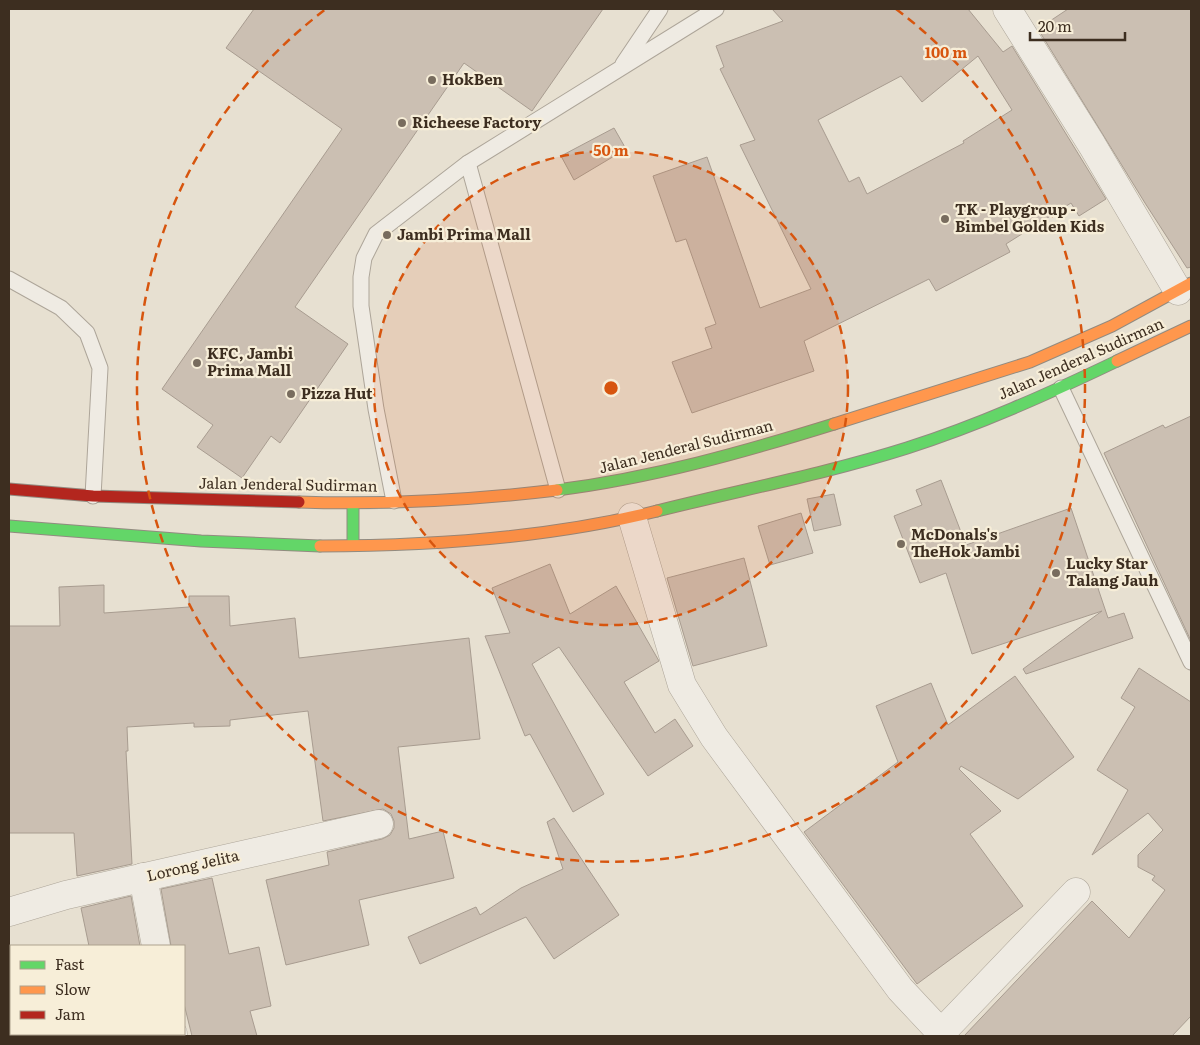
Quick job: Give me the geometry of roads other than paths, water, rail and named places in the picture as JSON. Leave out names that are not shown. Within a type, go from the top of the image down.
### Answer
[{"type":"main road","name":"Jalan Jenderal Sudirman","points":[[9,489],[93,496],[353,504],[558,490],[614,483],[812,435],[1030,362],[1112,326],[1185,287]]},
{"type":"main road","name":"Jalan Jenderal Sudirman","points":[[9,526],[174,539],[353,545],[395,544],[528,532],[632,517],[717,495],[824,473],[933,439],[1061,388],[1191,326]]},
{"type":"main road","points":[[818,456],[824,473]]},
{"type":"main road","points":[[353,504],[353,545]]},
{"type":"street","points":[[1006,9],[1185,287]]},
{"type":"street","points":[[632,517],[682,685],[714,737],[813,872],[900,989],[942,1035],[1076,892]]},
{"type":"street","name":"Lorong Jelita","points":[[9,912],[66,895],[378,824]]},
{"type":"street","points":[[143,877],[156,945]]},
{"type":"lane","points":[[621,68],[660,9]]},
{"type":"lane","points":[[394,501],[362,306],[361,277],[364,258],[376,234],[468,163],[716,9]]},
{"type":"lane","points":[[468,163],[558,490]]},
{"type":"lane","points":[[9,279],[61,308],[87,333],[100,368],[93,496]]},
{"type":"lane","points":[[1061,388],[1191,662]]},
{"type":"place","name":"HokBen","points":[[432,80]]},
{"type":"place","name":"Richeese Factory","points":[[402,123]]},
{"type":"place","name":"TK - Playgroup - Bimbel Golden Kids","points":[[945,219]]},
{"type":"place","name":"Jambi Prima Mall","points":[[387,235]]},
{"type":"place","name":"KFC, Jambi Prima Mall","points":[[197,363]]},
{"type":"place","name":"Pizza Hut","points":[[291,394]]},
{"type":"place","name":"McDonals's TheHok Jambi","points":[[901,544]]},
{"type":"place","name":"Lucky Star Talang Jauh","points":[[1056,573]]}]
